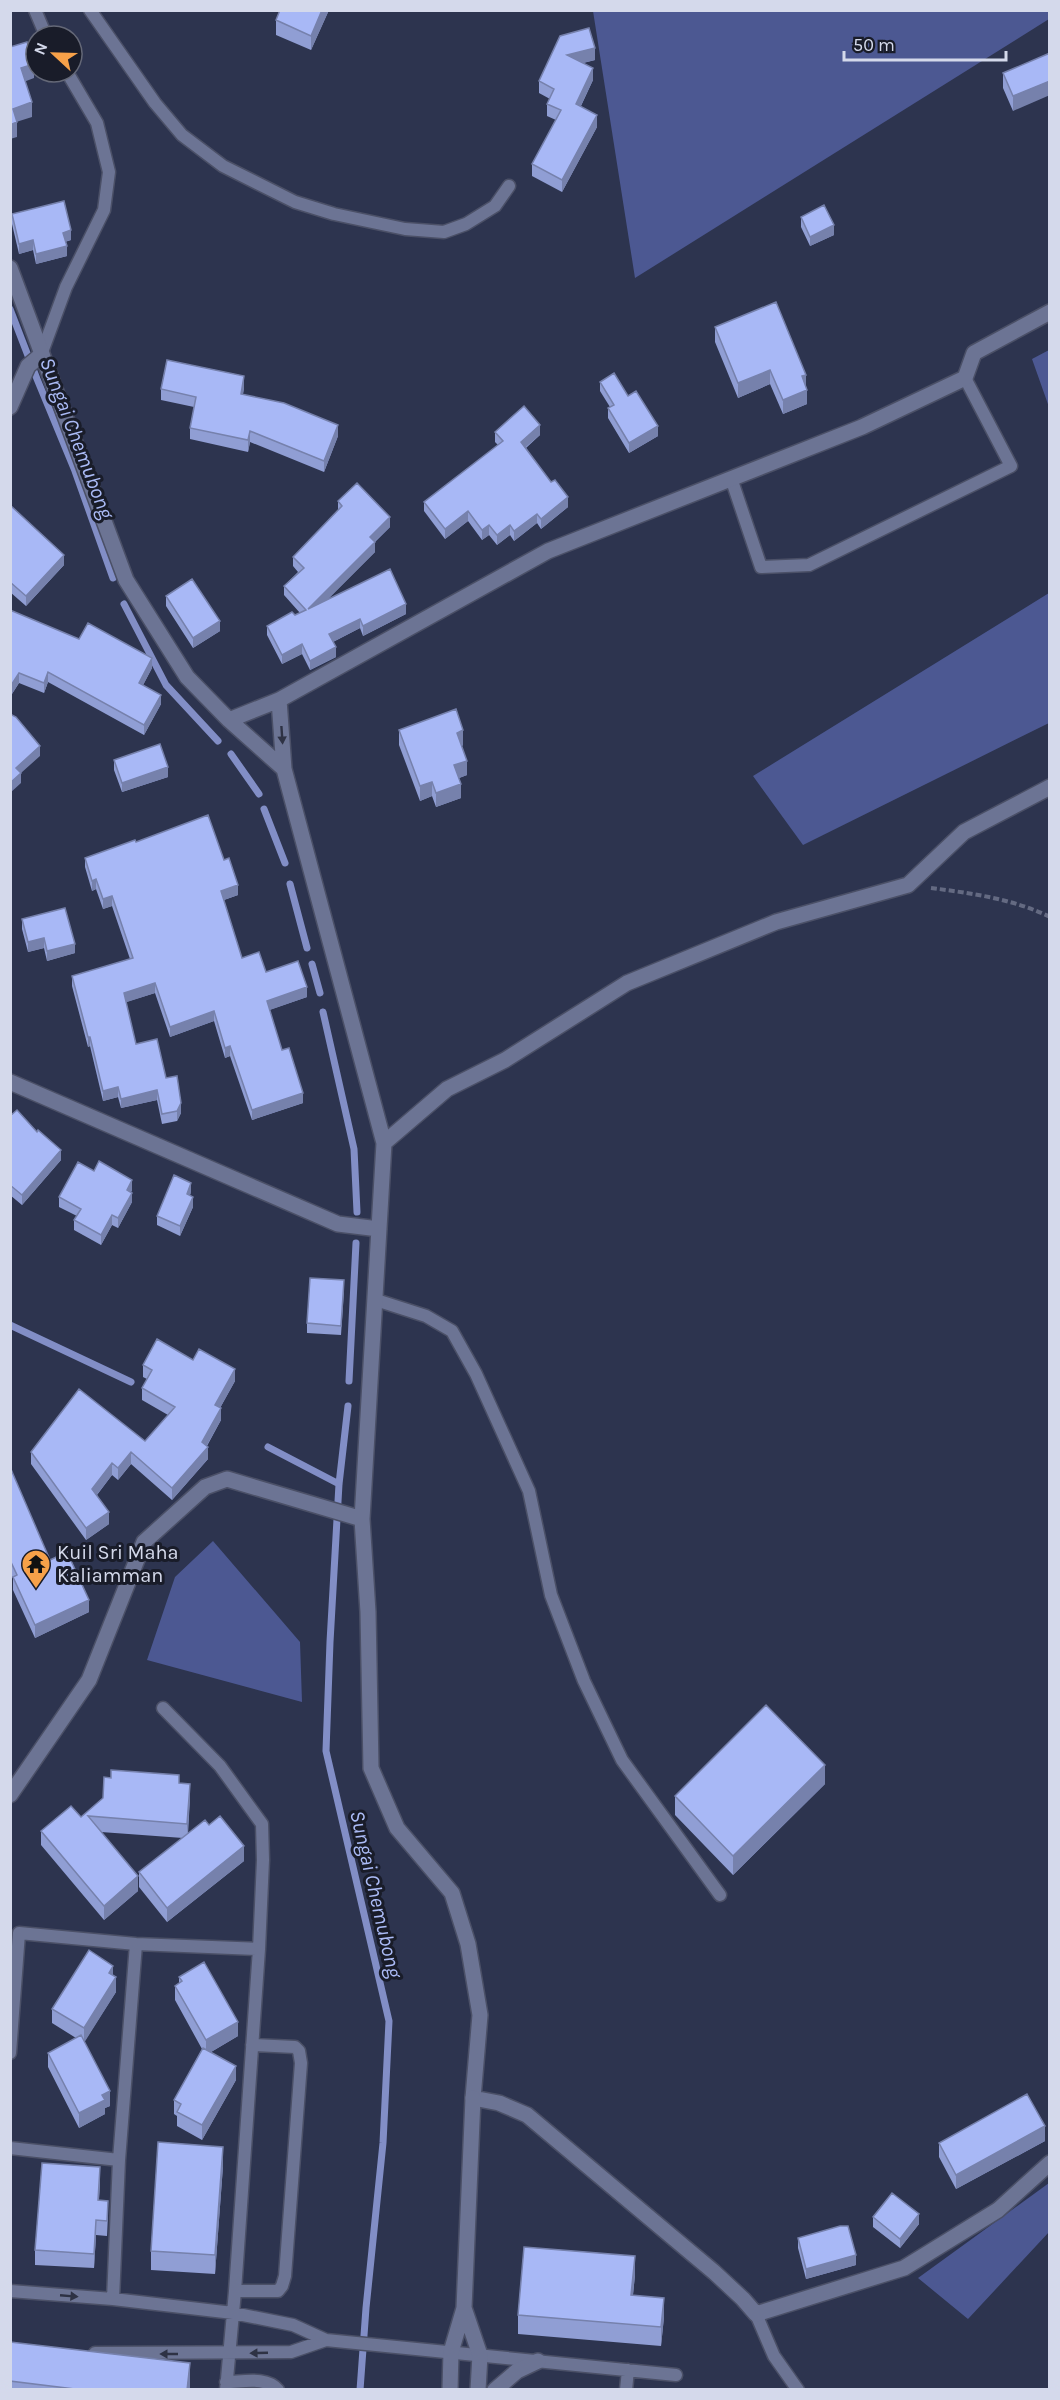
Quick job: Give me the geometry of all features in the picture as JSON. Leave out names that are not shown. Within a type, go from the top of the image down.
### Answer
[{"type":"street","points":[[10,268],[35,360],[126,580],[187,677],[229,720],[284,769]]},
{"type":"street","points":[[229,720],[279,700],[548,551],[862,427],[965,378],[974,353],[1050,312]]},
{"type":"street","points":[[10,407],[35,360]]},
{"type":"street","points":[[279,700],[284,769],[384,1143],[359,1518],[368,1612],[371,1768],[397,1828],[452,1893],[468,1944],[480,2015],[473,2098],[464,2308],[445,2352],[450,2390]]},
{"type":"street","points":[[384,1143],[447,1089],[505,1060],[627,983],[776,922],[908,885],[964,832],[1050,787]]},
{"type":"street","points":[[10,1082],[338,1224],[379,1229]]},
{"type":"street","points":[[10,1795],[89,1680],[144,1542],[205,1487],[227,1479],[359,1518]]},
{"type":"street","points":[[473,2098],[499,2103],[527,2115],[714,2272],[756,2314],[904,2268],[998,2210],[1050,2163]]},
{"type":"street","points":[[464,2308],[480,2355],[478,2390]]},
{"type":"street","points":[[495,2390],[517,2371],[538,2361]]},
{"type":"lane","points":[[35,10],[41,24]]},
{"type":"lane","points":[[90,10],[155,102],[182,135],[223,166],[295,202],[334,214],[405,229],[444,231],[465,224],[495,206],[509,186]]},
{"type":"lane","points":[[35,360],[66,287],[104,210],[109,172],[97,123],[74,84]]},
{"type":"lane","points":[[731,478],[761,567],[809,565],[1011,466],[965,378]]},
{"type":"lane","points":[[375,1300],[426,1316],[452,1331],[476,1374],[530,1491],[551,1595],[584,1681],[622,1760],[720,1895]]},
{"type":"lane","points":[[163,1708],[219,1766],[262,1824],[263,1860],[259,1949],[235,2291],[226,2386],[264,2382],[274,2384],[278,2390]]},
{"type":"lane","points":[[10,2053],[19,1933],[136,1944],[259,1949]]},
{"type":"lane","points":[[113,2299],[119,2160],[136,1944]]},
{"type":"lane","points":[[235,2291],[278,2291],[285,2276],[301,2063],[299,2051],[295,2047],[252,2045]]},
{"type":"lane","points":[[10,2148],[119,2160]]},
{"type":"lane","points":[[10,2291],[113,2299],[233,2313],[293,2325],[326,2340],[676,2375]]},
{"type":"lane","points":[[756,2314],[774,2356],[798,2390]]},
{"type":"lane","points":[[82,2352],[228,2354],[291,2352],[326,2340]]},
{"type":"lane","points":[[626,2390],[628,2370]]},
{"type":"path","points":[[908,885],[961,892],[1033,908],[1050,917]]},
{"type":"shaded area","points":[[1049,10],[1049,19],[635,278],[593,11]]},
{"type":"shaded area","points":[[1049,350],[1049,407],[1032,359]]},
{"type":"shaded area","points":[[1049,593],[1049,723],[803,845],[753,776]]},
{"type":"shaded area","points":[[213,1541],[300,1642],[302,1702],[147,1660],[175,1577]]},
{"type":"shaded area","points":[[1049,2183],[1049,2232],[968,2319],[918,2278]]},
{"type":"building","points":[[280,10],[322,10],[311,36],[276,20]]},
{"type":"building","points":[[589,28],[595,48],[567,55],[593,68],[576,104],[597,115],[562,180],[532,164],[561,110],[547,104],[554,89],[539,81],[560,36]]},
{"type":"building","points":[[24,43],[24,67],[21,68],[24,84],[26,84],[32,102],[13,109],[17,122],[10,125],[10,47]]},
{"type":"building","points":[[1050,53],[1050,81],[1013,96],[1003,73]]},
{"type":"building","points":[[64,201],[71,230],[63,233],[67,246],[36,254],[33,240],[19,244],[12,214]]},
{"type":"building","points":[[824,205],[834,225],[810,237],[801,217]]},
{"type":"building","points":[[776,302],[806,375],[802,376],[807,390],[783,400],[770,370],[738,383],[715,327]]},
{"type":"building","points":[[167,360],[244,376],[241,394],[284,403],[338,425],[324,461],[250,431],[248,440],[190,428],[196,397],[161,389]]},
{"type":"building","points":[[614,373],[628,396],[636,391],[658,426],[629,443],[608,408],[614,405],[600,382]]},
{"type":"building","points":[[524,406],[540,425],[521,442],[551,482],[555,480],[568,497],[541,519],[537,514],[514,531],[510,525],[497,535],[489,525],[482,530],[468,511],[445,529],[424,502],[503,441],[495,432]]},
{"type":"building","points":[[357,483],[390,517],[370,537],[375,542],[308,609],[390,569],[406,604],[363,626],[360,619],[329,634],[336,647],[310,661],[302,644],[282,655],[267,626],[292,612],[295,615],[306,610],[284,586],[304,568],[293,557],[342,506],[338,501]]},
{"type":"building","points":[[10,505],[64,555],[26,596],[10,582]]},
{"type":"building","points":[[192,579],[220,621],[193,638],[166,596]]},
{"type":"building","points":[[10,610],[79,639],[88,623],[152,658],[139,683],[161,695],[144,725],[48,672],[44,683],[19,673],[10,687]]},
{"type":"building","points":[[456,709],[463,730],[457,733],[467,761],[454,765],[461,784],[436,793],[432,782],[420,786],[399,730]]},
{"type":"building","points":[[10,714],[16,717],[40,746],[16,768],[21,773],[10,783]]},
{"type":"building","points":[[160,744],[168,767],[122,783],[114,760]]},
{"type":"building","points":[[208,815],[224,860],[229,858],[238,885],[221,891],[242,958],[259,952],[266,972],[298,961],[307,987],[267,1001],[282,1050],[289,1048],[303,1093],[252,1110],[230,1046],[225,1048],[214,1011],[170,1027],[155,983],[124,993],[136,1044],[157,1039],[166,1078],[177,1076],[181,1103],[177,1111],[162,1114],[157,1090],[121,1099],[118,1087],[103,1091],[72,976],[133,958],[112,896],[103,899],[96,879],[92,881],[85,858]]},
{"type":"building","points":[[65,908],[75,944],[47,951],[44,938],[28,942],[22,919]]},
{"type":"building","points":[[17,1110],[37,1132],[38,1130],[61,1150],[22,1195],[10,1185],[10,1116]]},
{"type":"building","points":[[99,1161],[132,1180],[127,1190],[132,1193],[118,1218],[112,1215],[101,1235],[74,1220],[81,1209],[59,1197],[78,1162],[94,1171]]},
{"type":"building","points":[[174,1175],[191,1183],[187,1194],[193,1197],[180,1226],[157,1216]]},
{"type":"building","points":[[310,1278],[344,1280],[341,1326],[307,1323]]},
{"type":"building","points":[[157,1339],[193,1360],[199,1349],[235,1369],[215,1405],[221,1408],[202,1442],[208,1447],[172,1488],[131,1452],[118,1468],[112,1463],[92,1489],[109,1512],[86,1528],[31,1452],[79,1389],[145,1441],[175,1407],[142,1388],[152,1370],[143,1365]]},
{"type":"building","points":[[10,1467],[50,1560],[67,1552],[89,1600],[35,1625],[13,1577],[17,1575],[10,1560]]},
{"type":"building","points":[[766,1705],[825,1765],[733,1856],[675,1796]]},
{"type":"building","points":[[111,1770],[179,1775],[179,1783],[190,1784],[187,1824],[88,1816],[138,1876],[104,1906],[41,1831],[71,1806],[81,1817],[103,1798],[104,1777],[111,1778]]},
{"type":"building","points":[[220,1816],[244,1846],[167,1908],[139,1872],[205,1820],[209,1825]]},
{"type":"building","points":[[89,1950],[113,1966],[109,1973],[116,1977],[84,2028],[52,2009]]},
{"type":"building","points":[[204,1962],[238,2022],[206,2040],[175,1986],[182,1981],[179,1977]]},
{"type":"building","points":[[81,2035],[110,2091],[102,2095],[105,2100],[79,2113],[48,2053]]},
{"type":"building","points":[[203,2048],[236,2066],[202,2125],[177,2112],[181,2104],[174,2100]]},
{"type":"building","points":[[1027,2094],[1045,2126],[956,2175],[939,2143]]},
{"type":"building","points":[[158,2142],[223,2147],[215,2255],[151,2251]]},
{"type":"building","points":[[42,2163],[100,2167],[98,2200],[108,2201],[107,2221],[96,2220],[94,2254],[35,2250]]},
{"type":"building","points":[[892,2193],[919,2214],[900,2239],[873,2217]]},
{"type":"building","points":[[840,2226],[848,2226],[856,2255],[806,2269],[798,2238]]},
{"type":"building","points":[[524,2247],[635,2256],[631,2295],[664,2298],[661,2327],[518,2315]]},
{"type":"building","points":[[10,2342],[190,2363],[187,2390],[83,2390],[10,2381]]},
{"type":"waterway","name":"Sungai Chemubong","points":[[10,309],[75,471],[113,578]]},
{"type":"waterway","name":"Sungai Chemubong","points":[[124,604],[166,685],[218,741]]},
{"type":"waterway","name":"Sungai Chemubong","points":[[231,754],[259,794]]},
{"type":"waterway","name":"Sungai Chemubong","points":[[264,809],[285,863]]},
{"type":"waterway","name":"Sungai Chemubong","points":[[290,884],[307,948]]},
{"type":"waterway","name":"Sungai Chemubong","points":[[312,964],[320,993]]},
{"type":"waterway","name":"Sungai Chemubong","points":[[323,1012],[354,1149],[357,1212]]},
{"type":"waterway","name":"Sungai Chemubong","points":[[349,1381],[356,1243]]},
{"type":"waterway","points":[[10,1325],[131,1382]]},
{"type":"waterway","name":"Sungai Chemubong","points":[[348,1406],[339,1484],[326,1751],[389,2021],[383,2143],[360,2390]]},
{"type":"waterway","points":[[268,1447],[339,1484]]},
{"type":"place","name":"Kuil Sri Maha Kaliamman","points":[[36,1590]]}]
